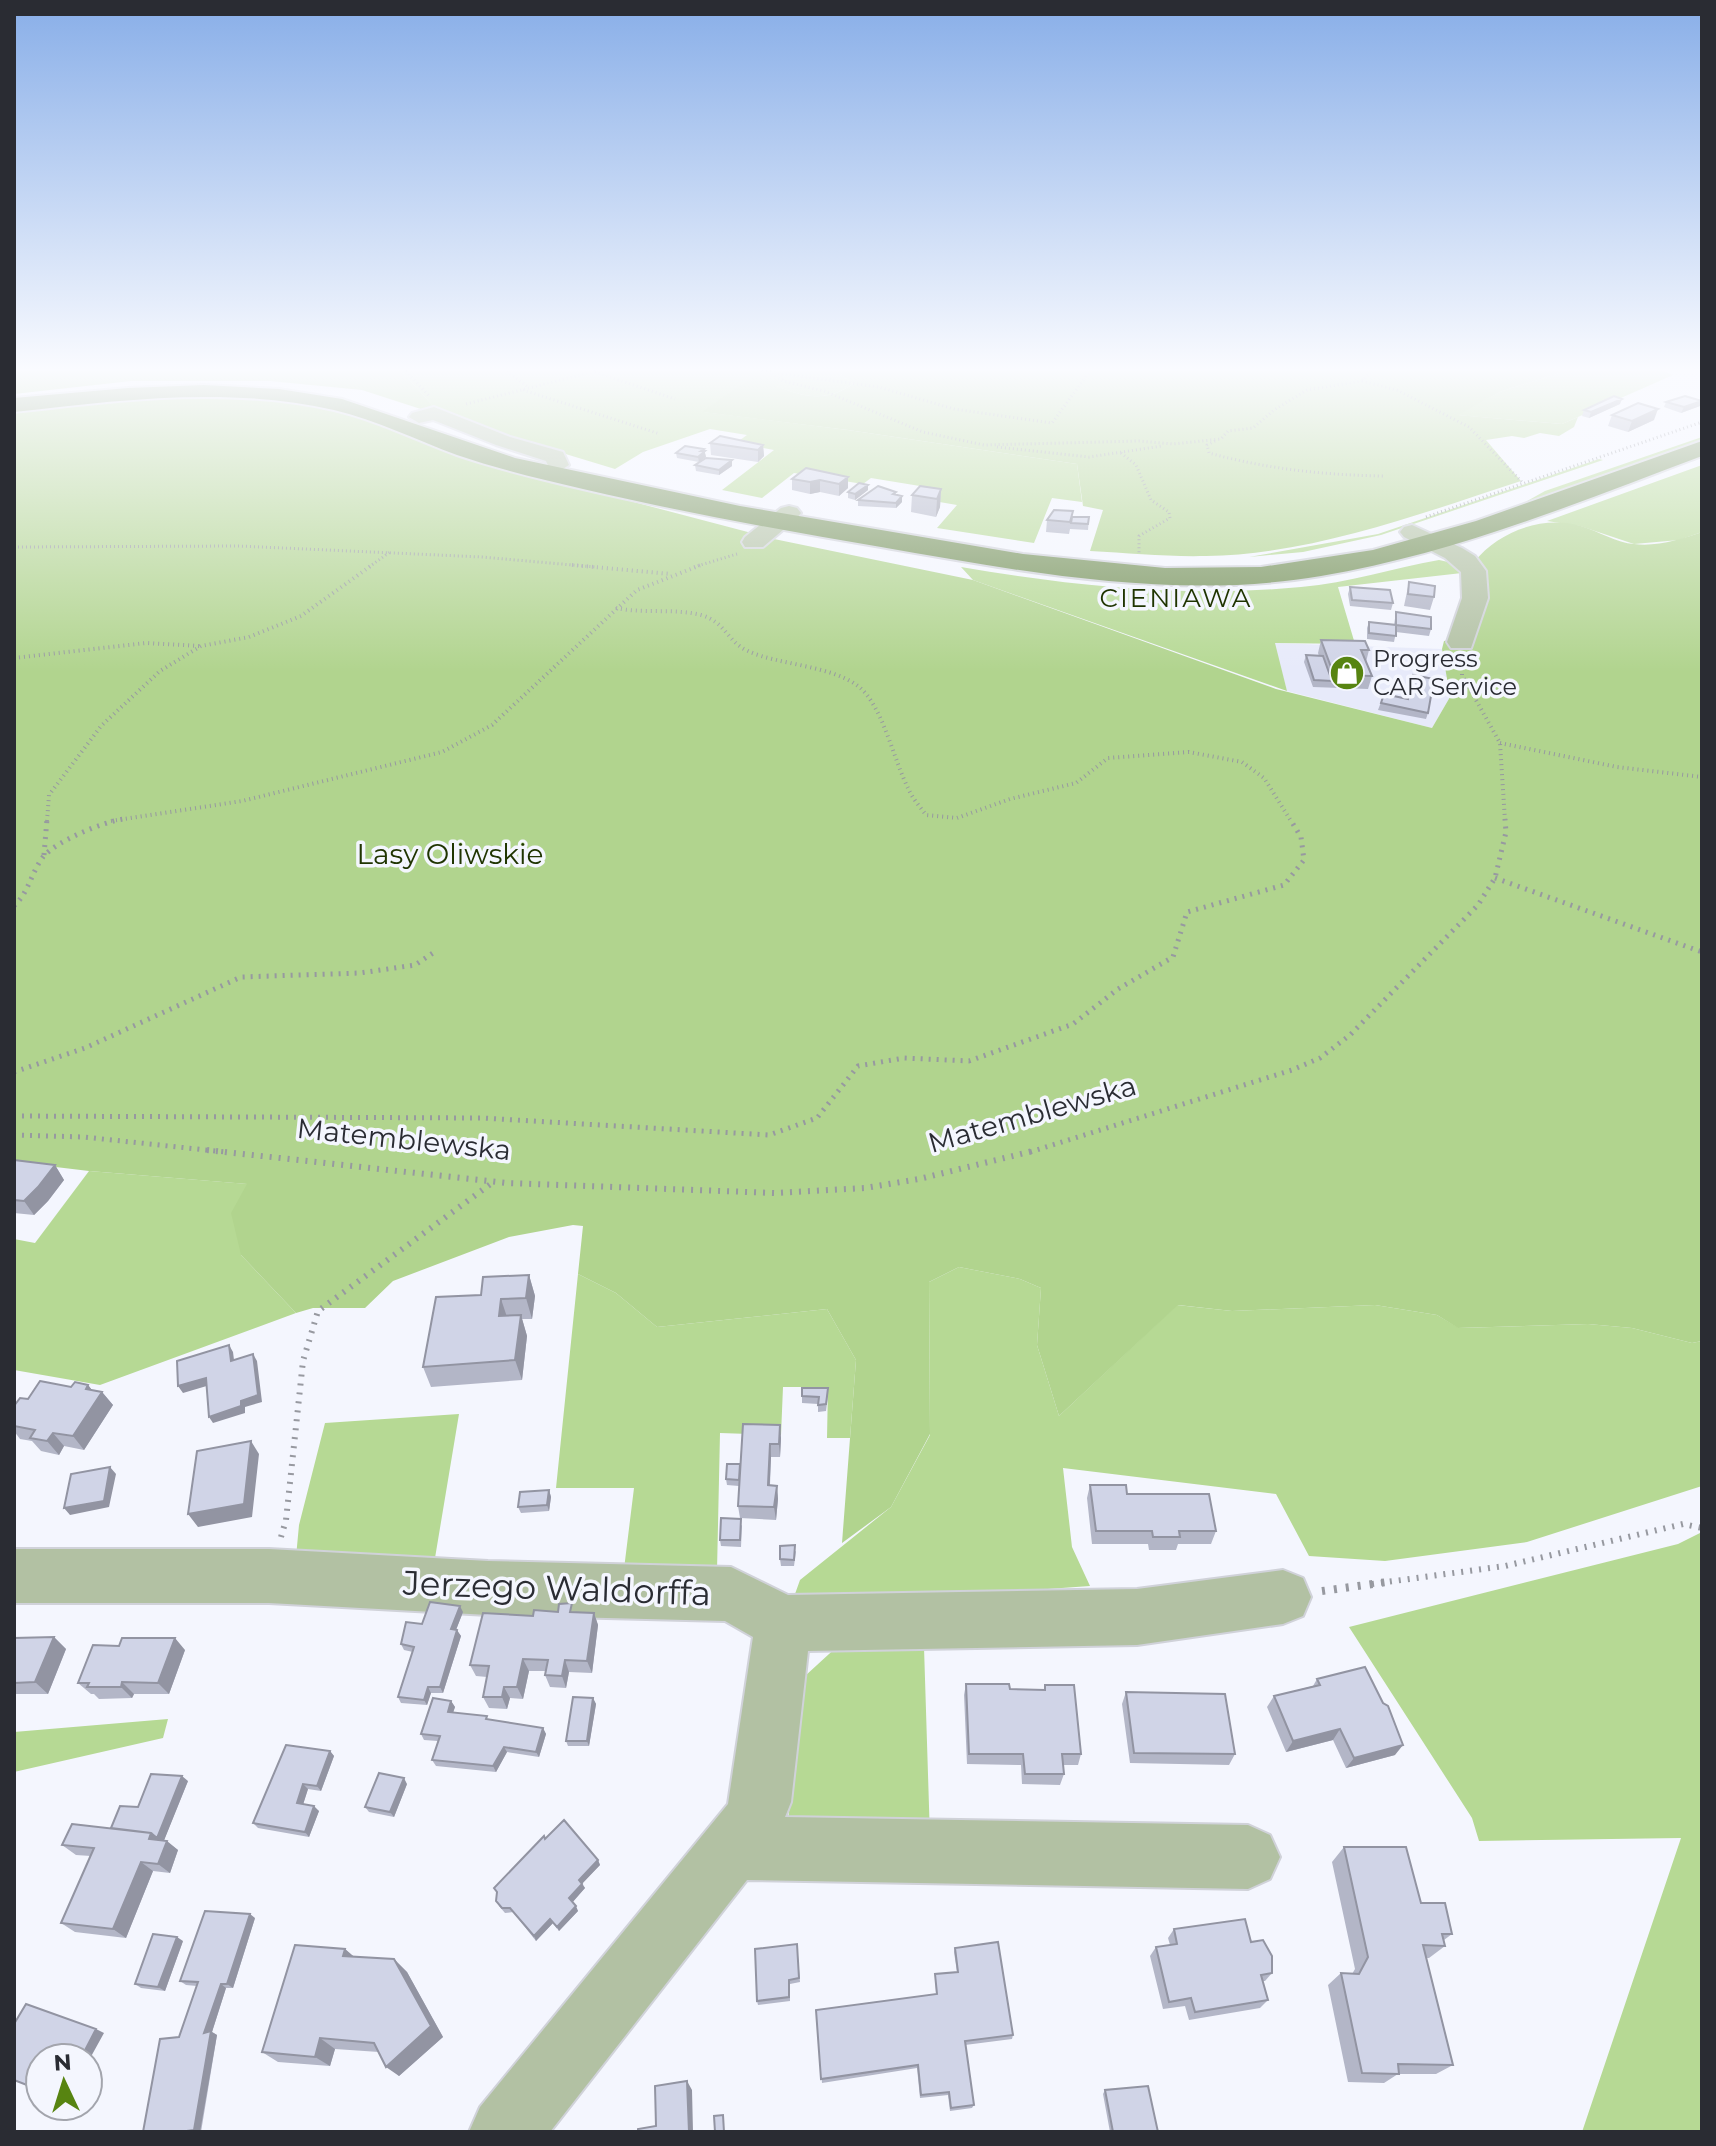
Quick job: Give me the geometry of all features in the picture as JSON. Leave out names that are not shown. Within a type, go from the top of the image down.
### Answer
[{"type":"main road","points":[[542,471],[678,503],[783,517]]},
{"type":"main road","points":[[585,471],[783,517],[1062,568],[1162,577],[1214,578],[1307,571],[1359,563],[1422,531],[1591,471]]},
{"type":"main road","points":[[1422,531],[1624,471]]},
{"type":"street","points":[[754,542],[783,517]]},
{"type":"street","points":[[1422,531],[1470,565],[1478,578],[1478,595],[1461,642]]},
{"type":"street","name":"Jerzego Waldorffa","points":[[14,1576],[269,1576],[488,1588],[731,1594],[783,1623]]},
{"type":"street","points":[[505,2132],[750,1826],[760,1802],[783,1623],[1137,1617],[1283,1597]]},
{"type":"street","points":[[734,1848],[1248,1857]]},
{"type":"path","points":[[1139,471],[1151,500],[1169,512],[1170,518],[1139,536],[1139,558]]},
{"type":"path","points":[[1291,471],[1332,476],[1384,476]]},
{"type":"path","points":[[1507,471],[1524,484]]},
{"type":"path","points":[[1422,531],[1524,484],[1561,471]]},
{"type":"path","points":[[44,856],[88,830],[111,821],[242,801],[442,752],[492,725],[637,590],[672,574],[731,557],[754,542]]},
{"type":"path","points":[[14,547],[239,546],[390,552],[672,574]]},
{"type":"path","points":[[14,658],[146,643],[201,646],[249,637],[301,616],[390,552]]},
{"type":"path","points":[[14,1116],[482,1118],[769,1135],[817,1118],[858,1066],[904,1058],[969,1061],[1073,1024],[1118,989],[1173,957],[1187,912],[1284,885],[1304,860],[1301,837],[1264,778],[1242,762],[1189,752],[1108,758],[1076,783],[1010,799],[957,818],[926,815],[909,791],[872,704],[858,686],[812,667],[746,651],[731,638],[721,623],[700,615],[639,613],[616,608]]},
{"type":"path","name":"Matemblewska","points":[[14,1135],[84,1137],[494,1182],[564,1182],[768,1194],[862,1189],[983,1167],[1292,1070],[1320,1058],[1350,1035],[1478,905],[1495,878],[1506,832],[1500,743],[1462,675],[1461,642]]},
{"type":"path","points":[[14,906],[23,898],[44,856],[49,795],[101,726],[160,671],[201,646]]},
{"type":"path","points":[[1500,743],[1617,767],[1702,777]]},
{"type":"path","points":[[1495,878],[1702,952]]},
{"type":"path","points":[[14,1072],[85,1048],[241,977],[360,973],[415,965],[433,953]]},
{"type":"path","points":[[286,1520],[303,1361],[318,1311],[494,1182]]},
{"type":"path","points":[[1283,1597],[1505,1566],[1683,1524],[1702,1528]]},
{"type":"shaded area","points":[[1274,643],[1442,649],[1450,697],[1432,728],[1287,691]]},
{"type":"green space","name":"Lasy Oliwskie","points":[[14,471],[517,471],[774,539],[973,580],[1276,689],[1432,728],[1450,697],[1442,649],[1444,641],[1470,636],[1474,562],[1496,542],[1523,528],[1552,523],[1581,526],[1621,541],[1643,545],[1669,542],[1702,532],[1702,1341],[1692,1343],[1632,1328],[1588,1324],[1458,1328],[1437,1315],[1375,1305],[1232,1311],[1178,1305],[1059,1416],[1037,1345],[1041,1288],[1020,1279],[959,1267],[929,1282],[930,1434],[891,1507],[842,1543],[856,1360],[827,1309],[657,1327],[616,1293],[578,1274],[583,1226],[573,1225],[509,1237],[393,1281],[365,1308],[313,1308],[296,1313],[241,1255],[231,1213],[247,1184],[14,1162]]},
{"type":"green space","points":[[747,471],[1078,471],[1082,502],[1052,498],[1034,543],[937,528],[957,505],[916,498],[926,487],[871,478],[863,484],[794,473],[762,498],[722,490]]},
{"type":"green space","points":[[1078,471],[1513,471],[1521,481],[1366,530],[1245,554],[1177,556],[1090,551],[1103,510],[1083,506]]},
{"type":"green space","points":[[1570,471],[1381,535],[1303,552],[1249,557],[1378,534]]},
{"type":"green space","points":[[1603,471],[1617,471],[1522,504],[1545,491]]},
{"type":"green space","points":[[1685,471],[1702,471],[1702,532],[1679,540],[1634,544],[1580,526],[1547,521]]},
{"type":"green space","points":[[1439,560],[1453,563],[1462,573],[1338,587],[1355,644],[1275,643],[1287,691],[973,580],[961,567],[1088,585],[1216,591],[1319,585]]},
{"type":"green space","points":[[89,1171],[248,1184],[241,1255],[296,1313],[100,1385],[14,1370],[14,1239],[35,1243]]},
{"type":"green space","points":[[959,1267],[1020,1279],[1041,1288],[1037,1345],[1059,1416],[1177,1305],[1232,1311],[1375,1305],[1437,1315],[1459,1328],[1588,1324],[1632,1328],[1692,1343],[1702,1341],[1702,1486],[1527,1542],[1385,1561],[1309,1556],[1276,1494],[1063,1468],[1072,1547],[1090,1586],[795,1607],[800,1580],[891,1507],[930,1435],[929,1282]]},
{"type":"green space","points":[[578,1274],[616,1293],[657,1327],[827,1309],[856,1360],[850,1438],[827,1438],[828,1387],[783,1387],[781,1435],[720,1433],[717,1571],[624,1569],[634,1488],[556,1488]]},
{"type":"green space","points":[[459,1414],[434,1564],[296,1557],[299,1525],[325,1423]]},
{"type":"green space","points":[[1702,1532],[1702,2132],[1582,2132],[1681,1838],[1479,1841],[1472,1818],[1349,1627],[1678,1544]]},
{"type":"green space","points":[[841,1643],[924,1647],[930,1838],[786,1837],[805,1676]]},
{"type":"green space","points":[[168,1719],[163,1738],[14,1772],[14,1732]]},
{"type":"building","points":[[802,471],[848,477],[839,484],[792,479]]},
{"type":"building","points":[[859,483],[868,485],[855,494],[848,492]]},
{"type":"building","points":[[878,486],[902,496],[896,503],[858,500]]},
{"type":"building","points":[[920,486],[941,489],[937,499],[912,495]]},
{"type":"building","points":[[1054,510],[1073,511],[1070,522],[1047,520]]},
{"type":"building","points":[[1072,517],[1089,517],[1088,524],[1071,523]]},
{"type":"building","points":[[1409,582],[1435,586],[1434,597],[1408,594]]},
{"type":"building","points":[[1350,587],[1390,590],[1393,603],[1352,600]]},
{"type":"building","points":[[1396,612],[1431,617],[1431,629],[1396,625]]},
{"type":"building","points":[[1369,622],[1396,625],[1396,636],[1369,633]]},
{"type":"building","points":[[1321,640],[1365,641],[1369,650],[1361,650],[1372,676],[1334,675]]},
{"type":"building","points":[[1306,655],[1323,656],[1332,681],[1314,680]]},
{"type":"building","points":[[1413,675],[1434,679],[1428,713],[1381,703],[1384,694],[1408,699]]},
{"type":"building","points":[[14,1160],[55,1165],[24,1201],[14,1200]]},
{"type":"building","points":[[529,1275],[526,1298],[501,1299],[499,1316],[521,1315],[515,1360],[423,1367],[436,1297],[481,1295],[483,1277]]},
{"type":"building","points":[[229,1345],[231,1361],[253,1354],[258,1395],[241,1401],[241,1406],[209,1417],[206,1378],[178,1386],[177,1361]]},
{"type":"building","points":[[40,1381],[71,1387],[75,1382],[88,1385],[86,1389],[102,1392],[73,1436],[53,1433],[47,1441],[30,1438],[35,1430],[14,1426],[14,1406],[20,1398],[28,1399]]},
{"type":"building","points":[[802,1388],[828,1388],[826,1404],[818,1405],[819,1397],[802,1396]]},
{"type":"building","points":[[743,1424],[780,1425],[779,1444],[770,1444],[768,1485],[777,1486],[774,1507],[738,1506]]},
{"type":"building","points":[[251,1441],[244,1504],[188,1514],[197,1451]]},
{"type":"building","points":[[727,1464],[740,1464],[739,1480],[726,1479]]},
{"type":"building","points":[[110,1467],[104,1501],[64,1508],[71,1474]]},
{"type":"building","points":[[1090,1485],[1126,1485],[1127,1494],[1209,1494],[1216,1531],[1179,1531],[1180,1537],[1153,1537],[1152,1531],[1096,1531]]},
{"type":"building","points":[[549,1490],[547,1505],[518,1507],[520,1492]]},
{"type":"building","points":[[721,1518],[741,1519],[740,1540],[720,1540]]},
{"type":"building","points":[[795,1545],[794,1560],[780,1559],[780,1546]]},
{"type":"building","points":[[430,1602],[460,1606],[451,1629],[457,1630],[440,1687],[428,1687],[424,1700],[398,1697],[414,1647],[401,1644],[406,1622],[422,1624]]},
{"type":"building","points":[[572,1603],[570,1612],[594,1613],[587,1661],[565,1660],[562,1676],[545,1675],[548,1660],[523,1659],[517,1687],[504,1687],[502,1697],[483,1697],[489,1666],[470,1665],[483,1613],[533,1616],[534,1610],[558,1612],[559,1604]]},
{"type":"building","points":[[54,1637],[35,1682],[14,1683],[14,1638]]},
{"type":"building","points":[[122,1638],[175,1638],[158,1683],[122,1682],[121,1687],[87,1687],[89,1683],[78,1683],[93,1645],[119,1646]]},
{"type":"building","points":[[1365,1667],[1383,1703],[1388,1706],[1403,1745],[1354,1758],[1340,1729],[1293,1741],[1274,1696],[1320,1685],[1317,1679]]},
{"type":"building","points":[[966,1684],[1009,1684],[1010,1689],[1045,1690],[1045,1685],[1074,1685],[1081,1754],[1062,1754],[1064,1774],[1025,1774],[1023,1754],[969,1754]]},
{"type":"building","points":[[1126,1692],[1225,1694],[1235,1754],[1134,1753]]},
{"type":"building","points":[[573,1697],[593,1698],[587,1741],[566,1741]]},
{"type":"building","points":[[433,1698],[451,1701],[448,1712],[487,1716],[486,1719],[543,1728],[536,1752],[504,1747],[493,1766],[432,1760],[440,1736],[421,1734]]},
{"type":"building","points":[[286,1745],[330,1751],[317,1786],[303,1784],[297,1803],[314,1806],[305,1832],[253,1823]]},
{"type":"building","points":[[379,1773],[404,1778],[390,1812],[365,1807]]},
{"type":"building","points":[[151,1774],[182,1776],[157,1838],[151,1833],[111,1828],[120,1806],[138,1807]]},
{"type":"building","points":[[564,1820],[598,1860],[579,1880],[582,1884],[569,1898],[576,1906],[557,1927],[550,1919],[534,1936],[510,1908],[502,1908],[496,1901],[494,1888],[544,1836],[545,1839]]},
{"type":"building","points":[[72,1824],[151,1833],[149,1839],[167,1841],[158,1864],[141,1862],[113,1929],[61,1923],[94,1848],[62,1845]]},
{"type":"building","points":[[1344,1847],[1406,1847],[1421,1903],[1445,1903],[1452,1934],[1442,1934],[1445,1946],[1423,1945],[1453,2065],[1398,2064],[1399,2074],[1362,2073],[1341,1973],[1359,1974],[1368,1957]]},
{"type":"building","points":[[205,1911],[250,1914],[227,1984],[221,1984],[204,2033],[211,2031],[194,2130],[143,2132],[160,2039],[179,2037],[198,1982],[180,1981]]},
{"type":"building","points":[[1245,1919],[1251,1942],[1263,1940],[1272,1956],[1272,1973],[1261,1975],[1268,2000],[1195,2012],[1191,1998],[1169,2002],[1156,1947],[1177,1944],[1174,1929]]},
{"type":"building","points":[[153,1934],[177,1937],[158,1987],[135,1984]]},
{"type":"building","points":[[998,1942],[1013,2035],[965,2041],[974,2105],[951,2108],[949,2092],[921,2095],[918,2065],[821,2079],[816,2010],[937,1994],[935,1974],[958,1972],[955,1948]]},
{"type":"building","points":[[797,1944],[799,1978],[789,1980],[789,1997],[757,2001],[755,1949]]},
{"type":"building","points":[[295,1945],[345,1949],[343,1956],[394,1959],[431,2026],[386,2067],[374,2043],[320,2038],[315,2057],[262,2052]]},
{"type":"building","points":[[26,2004],[96,2029],[89,2042],[24,2042],[24,2084],[14,2080],[14,2024]]},
{"type":"building","points":[[687,2081],[689,2132],[638,2132],[638,2129],[656,2126],[655,2086]]},
{"type":"building","points":[[1148,2086],[1158,2132],[1113,2132],[1105,2090]]},
{"type":"building","points":[[723,2115],[724,2132],[715,2132],[714,2116]]},
{"type":"place","name":"Progress CAR Service","points":[[1347,673]]},
{"type":"district","name":"CIENIAWA","points":[[1176,598]]}]
